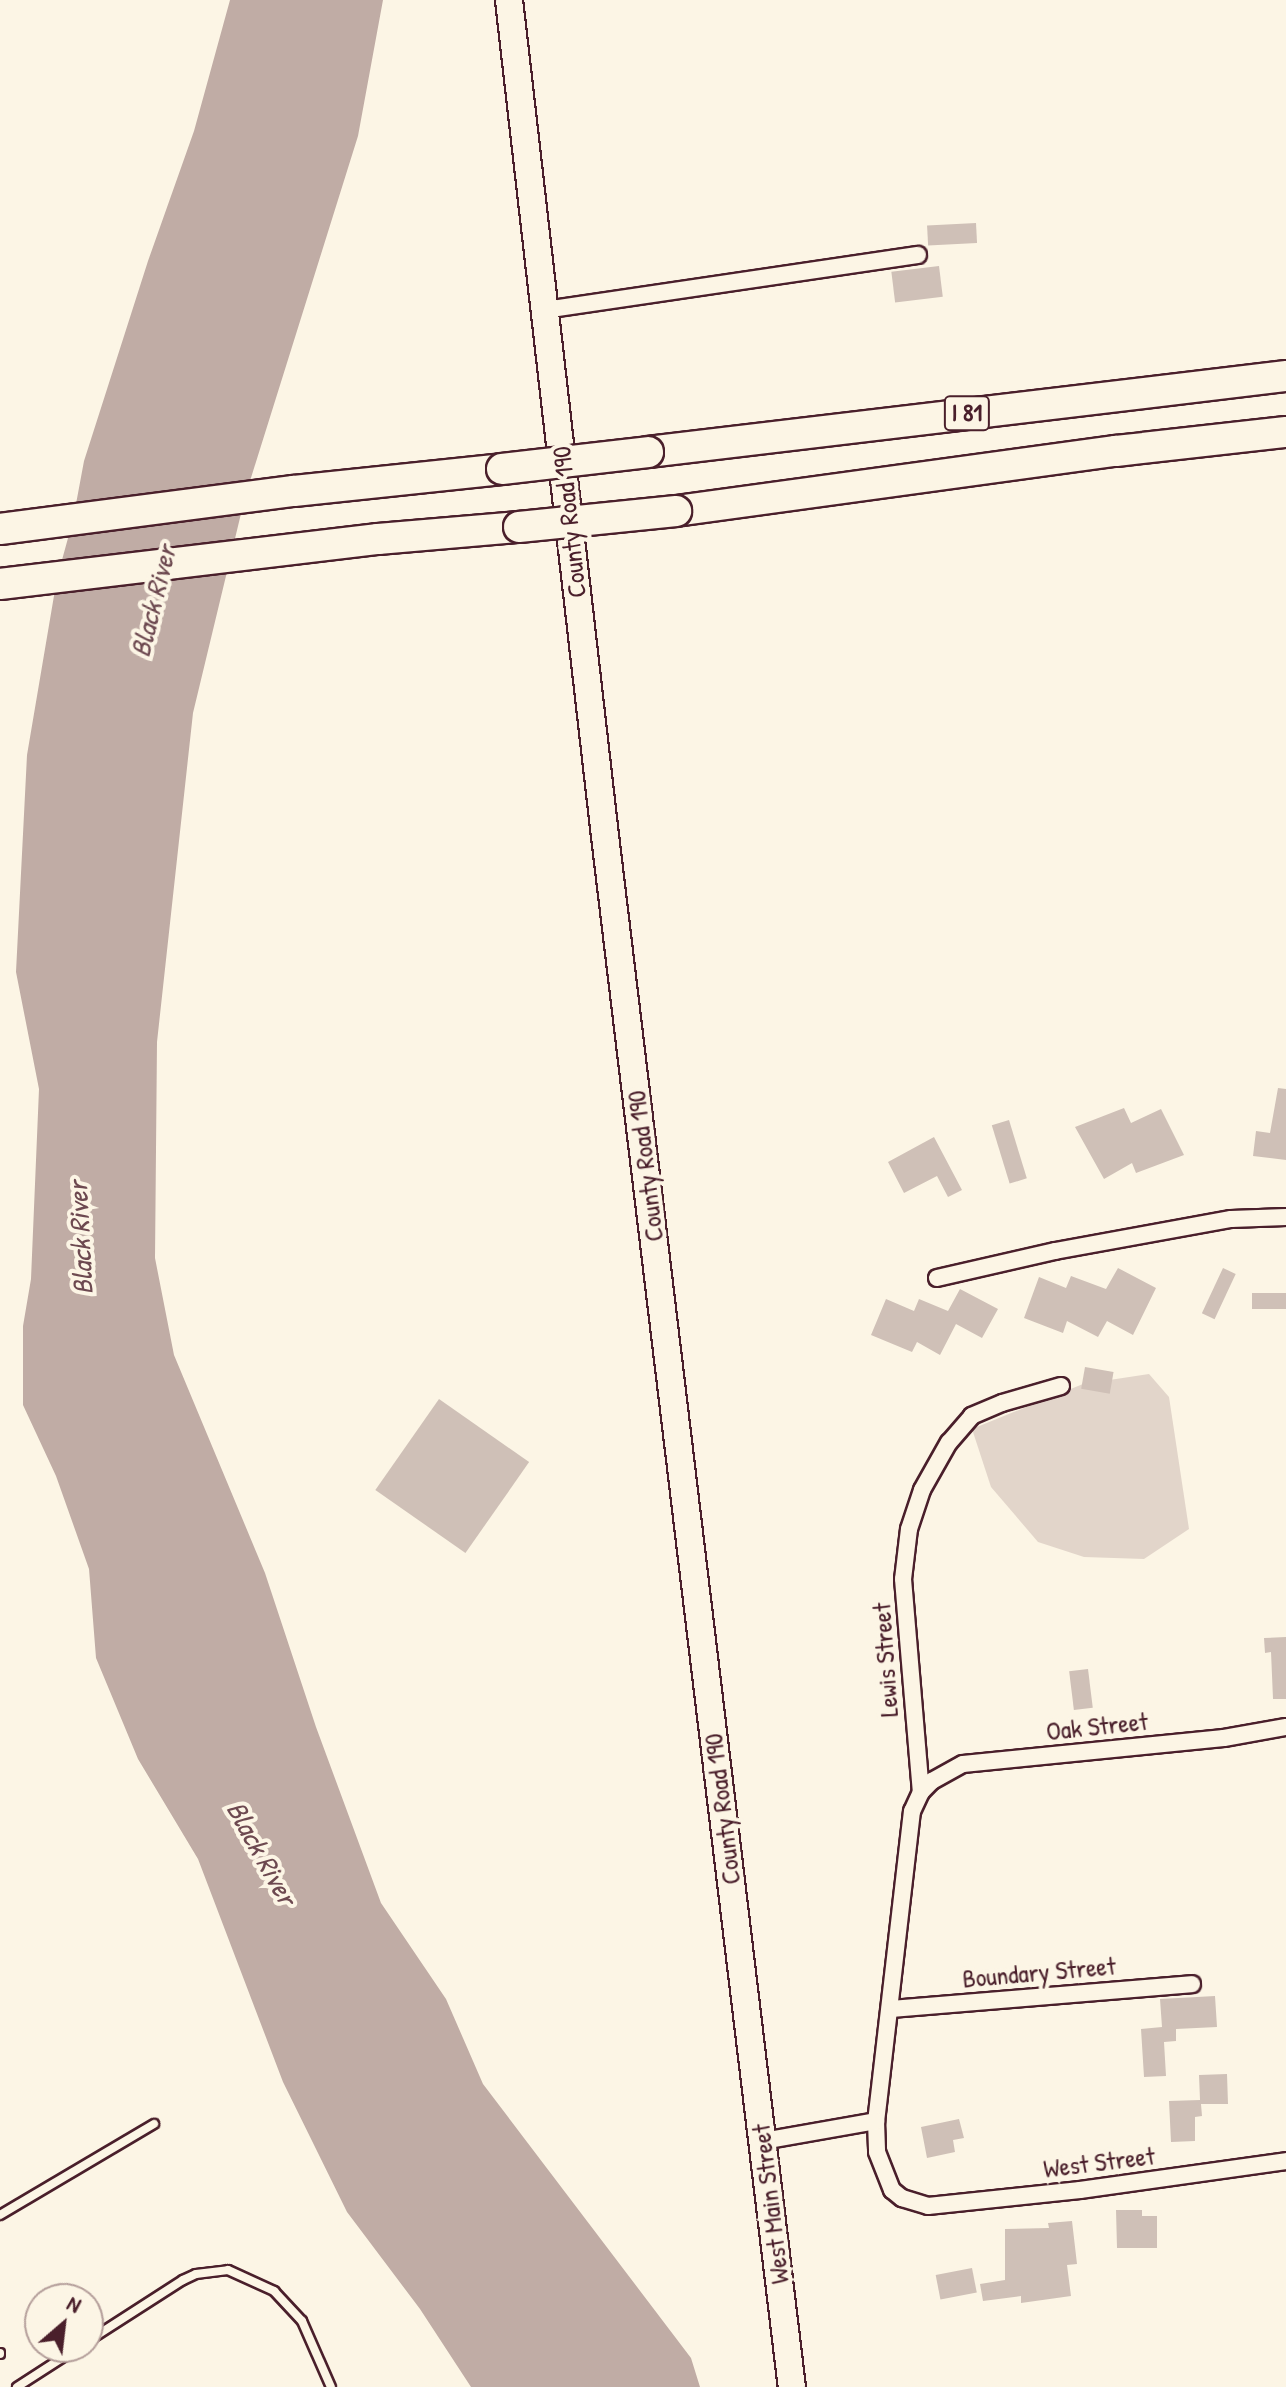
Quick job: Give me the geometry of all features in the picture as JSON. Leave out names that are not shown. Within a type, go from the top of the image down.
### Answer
[{"type":"highway","name":"I 81","points":[[0,529],[294,491],[1286,376]]},
{"type":"highway","name":"I 81","points":[[0,584],[284,550],[676,511],[1116,451],[1286,432]]},
{"type":"main road","name":"County Road 190","points":[[509,0],[605,836],[748,2022]]},
{"type":"main road","name":"West Main Street","points":[[748,2022],[792,2387]]},
{"type":"street","points":[[545,310],[918,255]]},
{"type":"street","points":[[937,1278],[1055,1251],[1231,1219],[1286,1217]]},
{"type":"street","name":"Lewis Street","points":[[918,2204],[902,2198],[885,2179],[877,2152],[876,2121],[912,1811],[921,1792],[904,1609],[903,1579],[909,1529],[922,1490],[949,1442],[972,1416],[1002,1403],[1061,1386]]},
{"type":"street","name":"Oak Street","points":[[921,1792],[932,1781],[963,1764],[1224,1738],[1286,1727]]},
{"type":"street","name":"Boundary Street","points":[[890,2009],[1192,1984]]},
{"type":"street","points":[[763,2141],[876,2121]]},
{"type":"street","name":"West Street","points":[[918,2204],[1080,2190],[1286,2161]]},
{"type":"lane","points":[[0,2215],[154,2124]]},
{"type":"lane","points":[[104,2331],[183,2280],[196,2274],[228,2270],[274,2291],[302,2321],[331,2387]]},
{"type":"lane","points":[[17,2387],[54,2363]]},
{"type":"shaded area","points":[[1149,1374],[1169,1397],[1189,1529],[1144,1559],[1084,1557],[1038,1542],[991,1487],[972,1429],[1083,1384]]},
{"type":"water","name":"Black River","points":[[230,0],[383,0],[358,136],[245,497],[193,713],[157,1042],[155,1258],[174,1355],[265,1573],[316,1727],[381,1903],[446,1999],[483,2084],[691,2358],[700,2387],[471,2387],[420,2309],[347,2212],[283,2082],[198,1859],[138,1759],[96,1658],[89,1569],[56,1476],[23,1405],[23,1326],[31,1279],[39,1089],[16,972],[27,755],[57,578],[73,520],[84,461],[148,261],[194,131]]},
{"type":"building","points":[[976,223],[977,243],[928,246],[927,226]]},
{"type":"building","points":[[939,266],[943,297],[895,303],[891,272]]},
{"type":"building","points":[[1278,1088],[1286,1089],[1286,1160],[1253,1156],[1256,1131],[1270,1133]]},
{"type":"building","points":[[1124,1108],[1131,1123],[1161,1109],[1184,1155],[1136,1173],[1132,1163],[1104,1179],[1075,1127]]},
{"type":"building","points":[[1009,1120],[1027,1178],[1010,1184],[992,1125]]},
{"type":"building","points":[[934,1137],[962,1190],[948,1197],[937,1176],[904,1193],[888,1162]]},
{"type":"building","points":[[1118,1268],[1156,1288],[1133,1335],[1107,1321],[1098,1337],[1067,1321],[1063,1333],[1024,1318],[1039,1277],[1066,1288],[1071,1276],[1106,1289]]},
{"type":"building","points":[[1223,1268],[1236,1274],[1215,1319],[1202,1313]]},
{"type":"building","points":[[960,1289],[998,1309],[982,1338],[956,1324],[940,1355],[917,1342],[912,1352],[871,1335],[886,1299],[914,1311],[919,1299],[948,1311]]},
{"type":"building","points":[[1252,1293],[1286,1293],[1286,1309],[1252,1309]]},
{"type":"building","points":[[1085,1367],[1114,1372],[1110,1394],[1081,1389]]},
{"type":"building","points":[[439,1399],[529,1462],[465,1553],[375,1490]]},
{"type":"building","points":[[1286,1637],[1286,1699],[1273,1699],[1271,1652],[1265,1653],[1264,1638]]},
{"type":"building","points":[[1088,1669],[1093,1708],[1074,1710],[1069,1671]]},
{"type":"building","points":[[1215,1996],[1217,2027],[1176,2029],[1176,2041],[1164,2042],[1166,2076],[1144,2077],[1141,2029],[1162,2027],[1160,1999]]},
{"type":"building","points":[[1227,2074],[1228,2104],[1201,2104],[1202,2116],[1195,2117],[1195,2141],[1171,2142],[1169,2101],[1200,2100],[1199,2075]]},
{"type":"building","points":[[959,2119],[964,2138],[953,2140],[955,2152],[927,2158],[921,2127]]},
{"type":"building","points":[[1116,2210],[1142,2210],[1142,2216],[1157,2216],[1157,2248],[1117,2248]]},
{"type":"building","points":[[1072,2221],[1077,2264],[1067,2265],[1071,2296],[1021,2303],[1021,2296],[983,2301],[980,2284],[1005,2280],[1005,2229],[1049,2228],[1048,2223]]},
{"type":"building","points":[[972,2268],[977,2293],[940,2300],[936,2275]]}]
